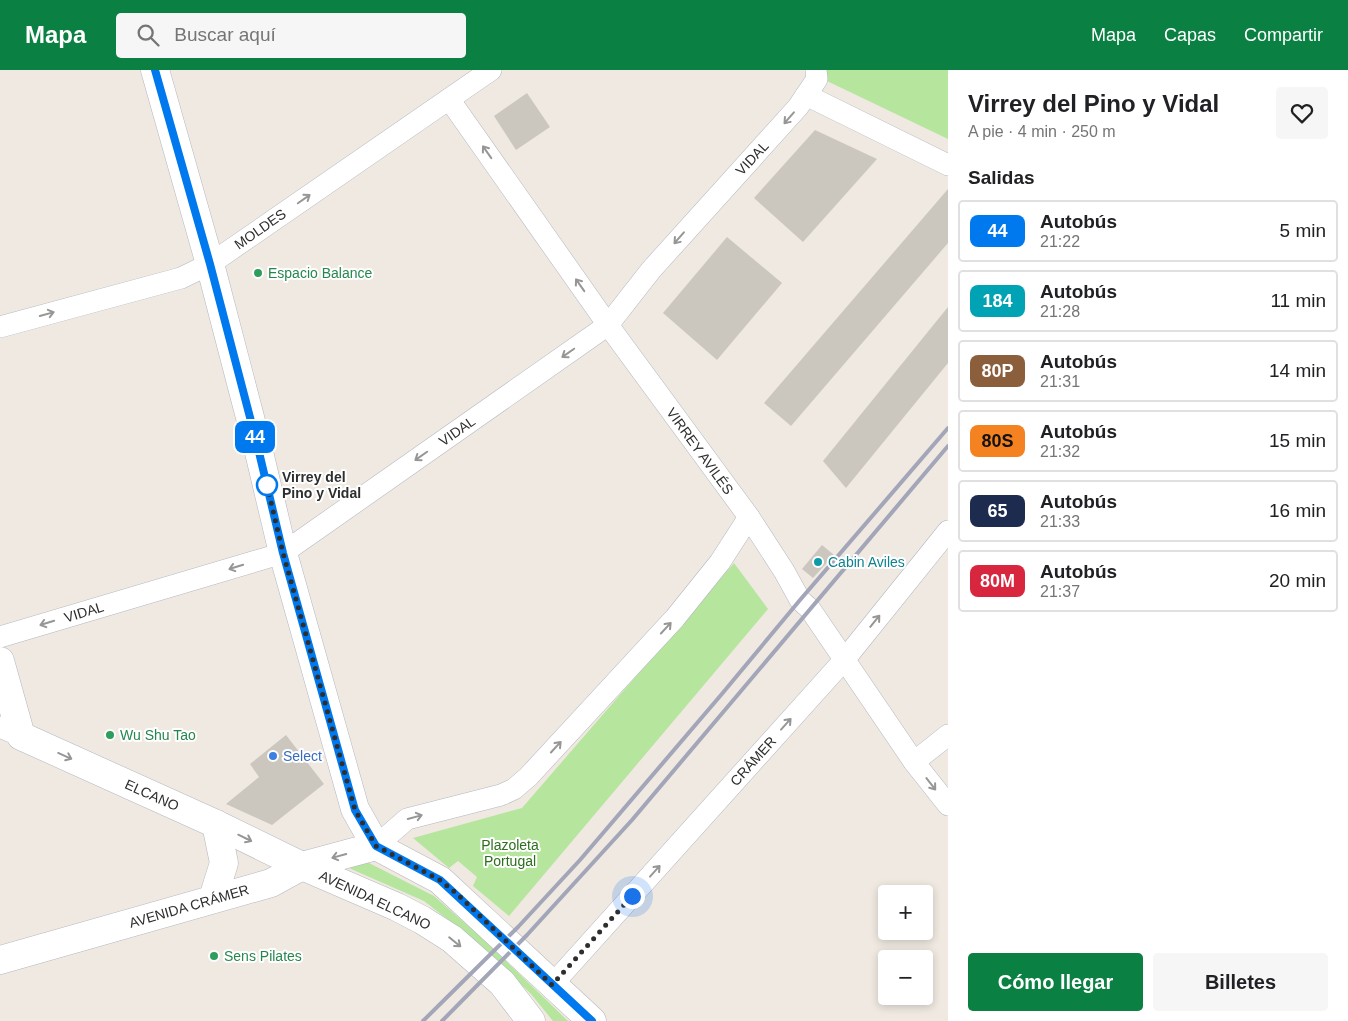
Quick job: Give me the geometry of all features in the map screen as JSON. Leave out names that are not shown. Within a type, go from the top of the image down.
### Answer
[{"type":"street","points":[[154,70],[210,264],[283,553],[355,810],[376,846],[440,880],[592,1021]]},
{"type":"street","name":"MOLDES","points":[[0,327],[181,278],[210,264],[491,70]]},
{"type":"street","points":[[813,81],[948,165]]},
{"type":"street","name":"VIDAL","points":[[0,637],[283,553],[608,325],[651,270],[705,208],[798,108],[813,81]]},
{"type":"street","name":"VIRREY AVILÉS","points":[[449,99],[608,325],[749,517],[784,571],[800,600],[810,609],[914,762],[948,805]]},
{"type":"street","points":[[376,846],[407,819],[501,795],[514,789],[528,777],[675,618],[720,562],[749,517]]},
{"type":"street","name":"CRÁMER","points":[[552,985],[845,659],[948,531]]},
{"type":"street","points":[[0,661],[10,731]]},
{"type":"street","name":"ELCANO","points":[[10,731],[216,824],[302,866]]},
{"type":"street","points":[[914,762],[948,734]]},
{"type":"street","points":[[212,898],[224,863],[216,824]]},
{"type":"street","name":"AVENIDA CRÁMER","points":[[0,960],[212,898],[271,883],[302,866],[376,846]]},
{"type":"street","name":"AVENIDA ELCANO","points":[[302,866],[397,907],[452,939],[502,983],[531,1021]]},
{"type":"green space","points":[[816,70],[948,70],[948,139],[827,81],[817,79]]},
{"type":"green space","name":"Plazoleta Portugal","points":[[734,563],[768,609],[509,916],[473,886],[477,877],[458,861],[449,868],[413,838],[522,808]]},
{"type":"green space","points":[[365,861],[434,896],[483,939],[568,1021],[553,1021],[531,994],[478,943],[424,901],[342,865]]},
{"type":"building","points":[[527,93],[550,127],[516,150],[494,116]]},
{"type":"building","points":[[815,130],[877,159],[803,242],[754,198]]},
{"type":"building","points":[[948,189],[948,243],[791,426],[764,403]]},
{"type":"building","points":[[727,237],[782,283],[717,360],[663,313]]},
{"type":"building","points":[[948,307],[948,363],[846,488],[823,461]]},
{"type":"building","name":"Cabin Aviles","points":[[822,545],[834,555],[813,578],[802,569]]},
{"type":"building","points":[[286,735],[324,784],[272,825],[226,804],[259,777],[250,764]]},
{"type":"railway","points":[[423,1021],[518,927],[580,860],[948,428]]},
{"type":"railway","points":[[442,1021],[527,935],[632,820],[948,446]]},
{"type":"bus line","name":"44","points":[[155,70],[210,264],[283,553],[355,810],[376,846],[440,880],[592,1021]]},
{"type":"place","name":"Espacio Balance","points":[[258,273]]},
{"type":"place","name":"Virrey del Pino y Vidal","points":[[267,485]]},
{"type":"place","name":"Cabin Aviles","points":[[818,562]]},
{"type":"place","name":"Wu Shu Tao","points":[[110,735]]},
{"type":"place","name":"Select","points":[[273,756]]},
{"type":"place","name":"Sens Pilates","points":[[214,956]]},
{"type":"route","points":[[267,485],[266,481],[283,553],[355,810],[376,846],[440,880],[552,985],[632,896]]}]
